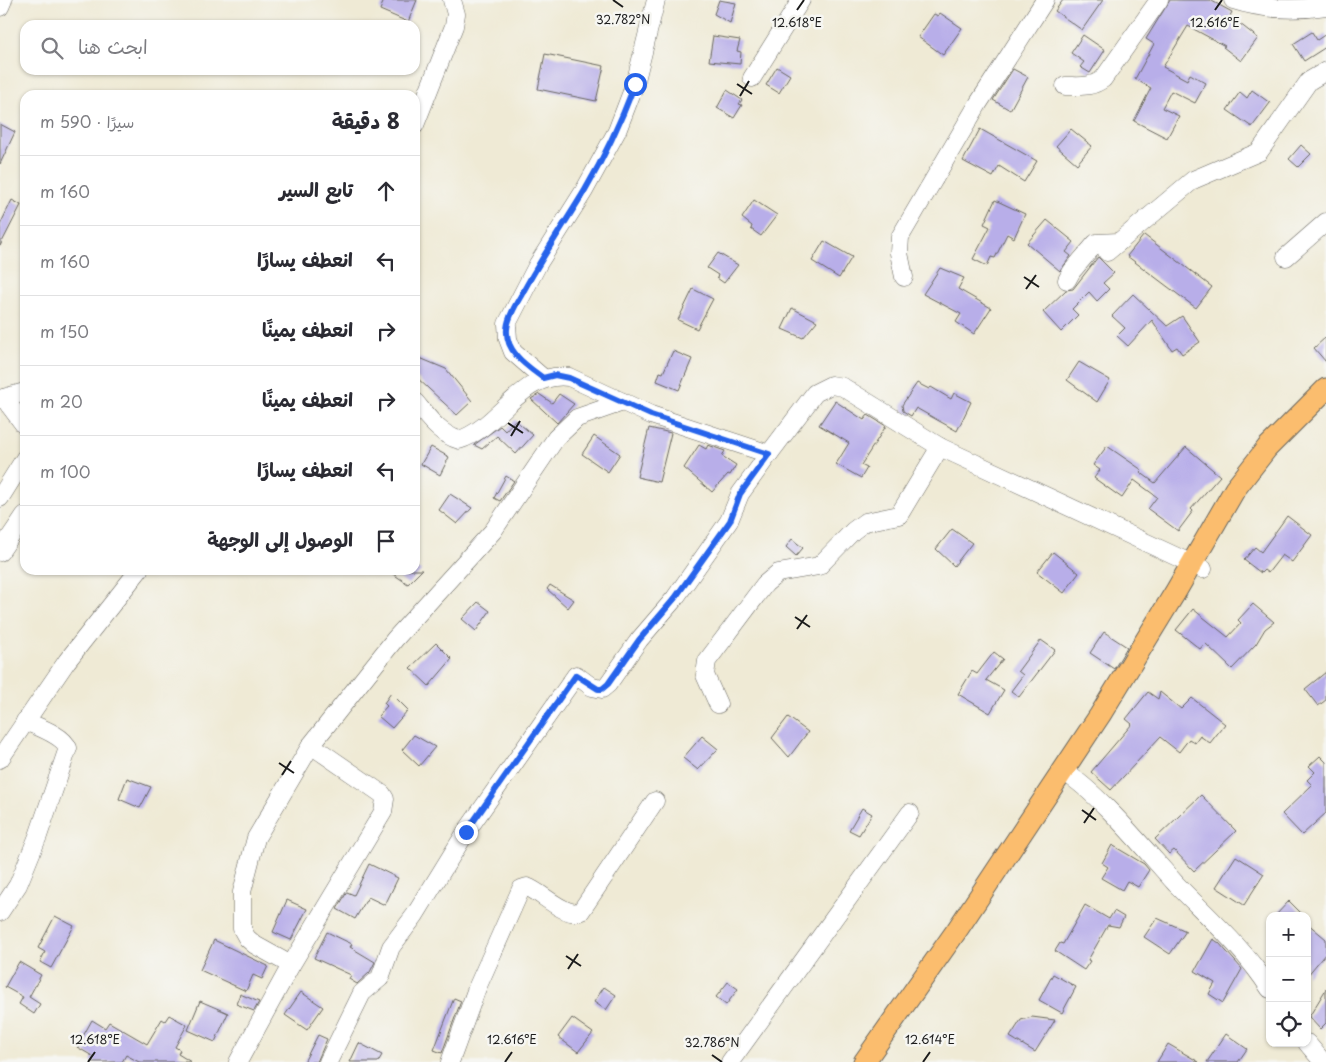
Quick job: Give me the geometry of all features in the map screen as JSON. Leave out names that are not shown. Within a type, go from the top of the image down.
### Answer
[{"type":"main road","points":[[1197,566],[1240,482],[1267,448],[1326,389]]},
{"type":"main road","points":[[877,1062],[989,909],[1068,774],[1100,715],[1197,566],[1242,502],[1285,447],[1326,406]]},
{"type":"main road","points":[[864,1062],[1068,774]]},
{"type":"street","points":[[0,7],[3,0]]},
{"type":"street","points":[[420,112],[454,26],[456,14],[452,0]]},
{"type":"street","points":[[543,378],[513,352],[508,339],[508,324],[538,264],[584,191],[617,131],[635,84],[656,0]]},
{"type":"street","points":[[752,78],[801,0]]},
{"type":"street","points":[[904,277],[899,253],[900,237],[978,104],[1045,0]]},
{"type":"street","points":[[1065,86],[1095,85],[1103,79],[1159,0]]},
{"type":"street","points":[[1233,0],[1274,9],[1299,10],[1326,6]]},
{"type":"street","points":[[1067,280],[1072,271],[1096,243],[1113,247],[1193,180],[1259,152],[1273,135],[1309,81],[1326,70]]},
{"type":"street","points":[[1286,257],[1326,222]]},
{"type":"street","points":[[420,408],[440,430],[448,436],[459,440],[483,427],[535,382],[555,375],[569,378],[651,415],[769,454]]},
{"type":"street","points":[[328,1062],[362,994],[380,978],[387,954],[538,726],[576,675],[598,689],[602,689],[608,684],[639,640],[675,598],[730,521],[740,494],[815,393],[831,385],[843,387],[940,447],[1197,566]]},
{"type":"street","points":[[20,394],[2,399],[20,420]]},
{"type":"street","points":[[291,965],[247,938],[242,929],[242,892],[256,838],[311,745],[395,639],[493,531],[556,438],[576,418],[623,402]]},
{"type":"street","points":[[718,704],[706,675],[706,661],[765,584],[784,571],[819,566],[853,531],[865,522],[899,515],[940,447]]},
{"type":"street","points":[[0,498],[20,466]]},
{"type":"street","points":[[0,552],[20,522]]},
{"type":"street","points":[[0,759],[25,720],[67,662],[136,575]]},
{"type":"street","points":[[0,912],[18,885],[38,836],[68,748],[66,743],[25,720]]},
{"type":"street","points":[[238,1062],[291,965],[383,812],[385,805],[382,794],[311,745]]},
{"type":"street","points":[[1068,774],[1236,942],[1266,983]]},
{"type":"street","points":[[450,1062],[477,988],[521,889],[527,887],[534,889],[569,913],[576,914],[580,911],[655,801]]},
{"type":"street","points":[[730,1062],[910,813]]},
{"type":"street","points":[[1310,1047],[1323,1062]]},
{"type":"building","points":[[384,0],[417,0],[409,20],[403,20],[380,10]]},
{"type":"building","points":[[719,0],[736,3],[730,23],[714,14]]},
{"type":"building","points":[[1063,0],[1103,0],[1082,30],[1055,11]]},
{"type":"building","points":[[1170,0],[1210,0],[1232,12],[1230,16],[1258,38],[1241,61],[1223,47],[1225,46],[1188,26],[1163,67],[1187,80],[1190,74],[1206,83],[1195,103],[1171,91],[1162,108],[1179,116],[1167,138],[1134,121],[1151,88],[1135,79],[1154,44],[1146,39]]},
{"type":"building","points":[[940,13],[962,28],[943,55],[918,37],[934,14],[938,16]]},
{"type":"building","points":[[1312,32],[1317,40],[1326,34],[1326,47],[1304,61],[1293,44]]},
{"type":"building","points":[[1083,35],[1105,50],[1090,73],[1080,67],[1084,62],[1071,53]]},
{"type":"building","points":[[713,36],[740,40],[737,51],[741,52],[740,64],[709,61]]},
{"type":"building","points":[[545,54],[604,66],[596,101],[538,89]]},
{"type":"building","points":[[777,67],[790,75],[779,93],[766,85]]},
{"type":"building","points":[[1013,69],[1028,77],[1010,110],[993,100]]},
{"type":"building","points":[[727,90],[742,100],[739,104],[742,105],[734,118],[717,108]]},
{"type":"building","points":[[1252,90],[1270,103],[1252,127],[1227,110],[1240,92],[1247,98]]},
{"type":"building","points":[[0,124],[15,132],[0,164]]},
{"type":"building","points":[[980,129],[1037,161],[1024,182],[999,166],[993,177],[963,161]]},
{"type":"building","points":[[1071,129],[1092,146],[1077,164],[1056,146]]},
{"type":"building","points":[[1301,145],[1311,154],[1298,167],[1289,159]]},
{"type":"building","points":[[12,200],[20,204],[0,246],[0,225]]},
{"type":"building","points":[[754,200],[777,215],[761,236],[751,229],[752,226],[742,218]]},
{"type":"building","points":[[995,200],[1025,214],[1014,238],[1007,234],[995,258],[991,257],[987,266],[973,259],[990,227],[984,224]]},
{"type":"building","points":[[1047,220],[1074,242],[1066,252],[1071,256],[1060,271],[1027,243]]},
{"type":"building","points":[[1144,235],[1212,287],[1196,308],[1127,256]]},
{"type":"building","points":[[824,241],[852,257],[839,278],[812,261]]},
{"type":"building","points":[[718,253],[738,265],[724,283],[717,278],[718,275],[707,268]]},
{"type":"building","points":[[1098,257],[1114,273],[1103,283],[1109,289],[1097,301],[1089,292],[1072,309],[1078,315],[1061,332],[1043,312],[1066,290],[1073,289]]},
{"type":"building","points":[[940,268],[964,278],[958,289],[991,308],[974,334],[956,322],[961,314],[923,294]]},
{"type":"building","points":[[693,289],[713,299],[697,329],[678,320]]},
{"type":"building","points":[[1133,294],[1167,326],[1182,316],[1200,342],[1182,354],[1177,347],[1172,350],[1152,320],[1128,346],[1117,336],[1125,328],[1112,316]]},
{"type":"building","points":[[792,308],[817,321],[803,338],[782,329]]},
{"type":"building","points":[[1326,337],[1326,362],[1314,348]]},
{"type":"building","points":[[673,351],[692,359],[679,390],[657,381],[660,372],[663,373]]},
{"type":"building","points":[[420,358],[446,369],[472,401],[457,415],[420,381]]},
{"type":"building","points":[[1079,362],[1110,380],[1097,402],[1067,380]]},
{"type":"building","points":[[917,383],[929,389],[931,387],[951,399],[954,393],[971,402],[957,431],[916,408],[911,416],[903,411],[902,405]]},
{"type":"building","points":[[539,394],[552,403],[559,394],[574,404],[557,423],[531,399]]},
{"type":"building","points":[[835,401],[864,420],[868,415],[886,426],[861,465],[867,468],[861,478],[836,464],[849,443],[819,425]]},
{"type":"building","points":[[515,420],[533,435],[516,454],[497,436],[482,449],[474,445],[500,426],[505,431]]},
{"type":"building","points":[[649,428],[671,433],[659,482],[637,477]]},
{"type":"building","points":[[594,436],[620,454],[608,472],[582,454]]},
{"type":"building","points":[[699,445],[706,449],[708,445],[725,451],[722,456],[736,465],[730,475],[728,474],[712,492],[684,468]]},
{"type":"building","points":[[1107,446],[1142,470],[1140,472],[1155,483],[1186,447],[1220,476],[1191,509],[1193,511],[1178,531],[1148,509],[1157,497],[1134,480],[1122,498],[1094,478],[1100,470],[1093,465]]},
{"type":"building","points":[[431,447],[449,457],[440,475],[421,464]]},
{"type":"building","points":[[506,476],[514,481],[500,501],[494,498]]},
{"type":"building","points":[[450,494],[472,508],[457,524],[439,510]]},
{"type":"building","points":[[1287,516],[1312,535],[1292,562],[1282,555],[1268,573],[1264,570],[1261,573],[1244,560],[1255,547],[1261,552]]},
{"type":"building","points":[[952,529],[972,543],[954,566],[936,549]]},
{"type":"building","points":[[792,539],[803,548],[796,556],[786,547]]},
{"type":"building","points":[[1053,552],[1079,573],[1064,593],[1037,572]]},
{"type":"building","points":[[394,575],[417,575],[408,584]]},
{"type":"building","points":[[550,585],[574,600],[568,608],[547,589]]},
{"type":"building","points":[[478,602],[490,611],[476,631],[462,619]]},
{"type":"building","points":[[1253,604],[1274,622],[1265,629],[1256,644],[1232,669],[1205,643],[1200,649],[1176,630],[1193,609],[1228,637],[1241,623],[1238,620]]},
{"type":"building","points":[[1104,632],[1127,647],[1114,669],[1090,653]]},
{"type":"building","points":[[1041,640],[1055,650],[1019,697],[1011,691],[1023,675],[1018,671]]},
{"type":"building","points":[[436,643],[452,659],[429,686],[410,668]]},
{"type":"building","points":[[994,652],[1003,659],[986,680],[1004,690],[990,713],[958,694],[972,671],[977,674]]},
{"type":"building","points":[[1326,672],[1326,700],[1318,706],[1305,689]]},
{"type":"building","points":[[1148,692],[1158,699],[1160,692],[1181,709],[1192,698],[1225,724],[1210,743],[1200,736],[1195,743],[1189,739],[1179,752],[1160,737],[1111,790],[1091,772],[1132,724],[1126,719]]},
{"type":"building","points":[[391,693],[408,710],[392,728],[378,716],[387,706],[384,703]]},
{"type":"building","points":[[788,717],[808,732],[789,757],[772,738]]},
{"type":"building","points":[[414,735],[435,747],[419,766],[402,750]]},
{"type":"building","points":[[702,736],[718,749],[698,770],[683,758]]},
{"type":"building","points":[[1320,756],[1326,762],[1326,813],[1302,835],[1282,814],[1312,785],[1307,780],[1315,772],[1309,766]]},
{"type":"building","points":[[127,778],[151,787],[140,808],[119,799]]},
{"type":"building","points":[[1201,795],[1236,831],[1194,871],[1174,850],[1169,854],[1155,839]]},
{"type":"building","points":[[862,808],[872,814],[859,835],[849,830]]},
{"type":"building","points":[[1112,845],[1144,864],[1149,870],[1138,887],[1127,881],[1122,890],[1101,878],[1108,867],[1102,863]]},
{"type":"building","points":[[1236,856],[1264,874],[1244,905],[1216,887]]},
{"type":"building","points":[[369,864],[398,878],[385,905],[368,897],[355,919],[337,909],[347,892],[354,895]]},
{"type":"building","points":[[287,900],[307,909],[291,940],[273,932]]},
{"type":"building","points":[[1289,901],[1300,912],[1279,912]]},
{"type":"building","points":[[1085,905],[1109,919],[1114,911],[1124,917],[1119,927],[1108,925],[1084,970],[1055,951],[1060,943],[1063,944]]},
{"type":"building","points":[[55,916],[74,926],[51,968],[40,962],[45,952],[38,948]]},
{"type":"building","points":[[1157,918],[1186,931],[1170,954],[1144,937]]},
{"type":"building","points":[[1311,926],[1326,939],[1326,953],[1311,971]]},
{"type":"building","points":[[327,932],[352,944],[350,947],[375,962],[370,972],[357,984],[349,979],[351,975],[314,958]]},
{"type":"building","points":[[1213,939],[1219,943],[1242,969],[1223,1003],[1209,994],[1215,983],[1195,971]]},
{"type":"building","points":[[214,940],[268,966],[262,979],[253,975],[246,991],[200,970]]},
{"type":"building","points":[[19,962],[41,975],[29,997],[40,1004],[34,1014],[19,1004],[23,997],[5,987]]},
{"type":"building","points":[[1053,974],[1076,987],[1062,1013],[1039,1000]]},
{"type":"building","points":[[728,982],[738,989],[726,1005],[716,997]]},
{"type":"building","points":[[604,987],[616,995],[606,1010],[594,1002]]},
{"type":"building","points":[[1326,989],[1326,1023],[1320,1029],[1311,1019],[1311,1014]]},
{"type":"building","points":[[301,992],[323,1007],[307,1030],[285,1015]]},
{"type":"building","points":[[240,994],[259,1002],[254,1011],[236,1004]]},
{"type":"building","points":[[454,998],[461,1001],[442,1053],[434,1050]]},
{"type":"building","points":[[200,1001],[228,1013],[215,1042],[188,1030]]},
{"type":"building","points":[[169,1015],[187,1025],[175,1047],[180,1050],[178,1054],[191,1062],[139,1062],[126,1055],[122,1062],[91,1062],[94,1057],[77,1047],[92,1020],[105,1028],[109,1022],[147,1044],[162,1019],[165,1021]]},
{"type":"building","points":[[1032,1017],[1055,1020],[1035,1052],[1010,1037],[1021,1020]]},
{"type":"building","points":[[572,1018],[593,1033],[578,1052],[558,1037]]},
{"type":"building","points":[[1226,1034],[1247,1049],[1238,1062],[1207,1062]]},
{"type":"building","points":[[318,1035],[327,1039],[317,1062],[304,1062]]},
{"type":"building","points":[[359,1043],[382,1055],[378,1062],[350,1062]]},
{"type":"building","points":[[1168,1044],[1199,1062],[1157,1062]]},
{"type":"route","points":[[466,832],[538,726],[576,675],[592,687],[598,689],[605,688],[639,640],[675,598],[730,521],[740,494],[769,454],[651,415],[569,378],[555,375],[543,378],[517,357],[508,339],[508,324],[514,310],[538,264],[565,222],[617,131],[635,84]]}]
